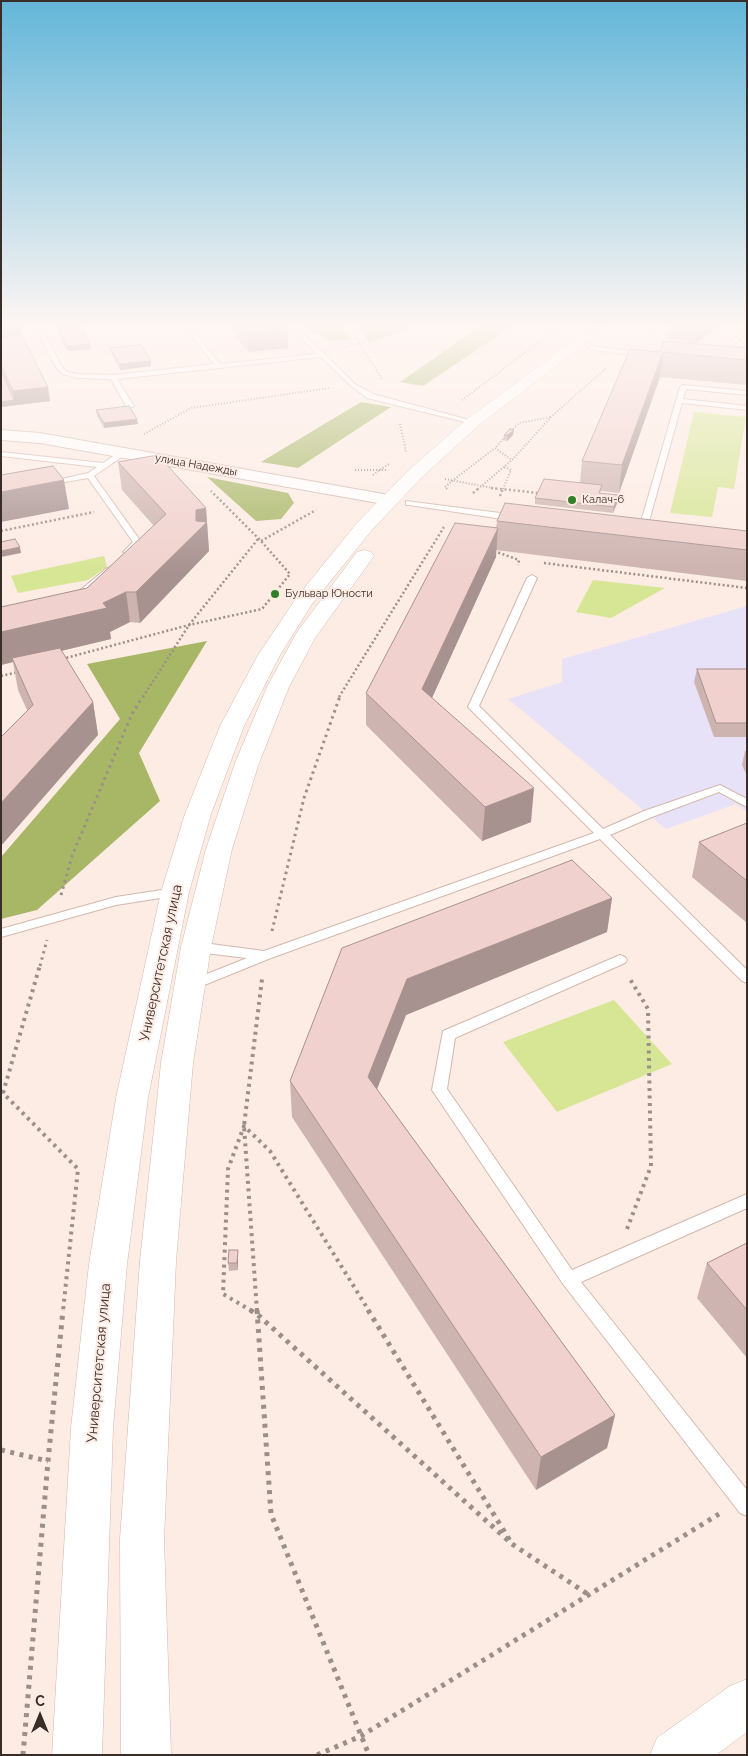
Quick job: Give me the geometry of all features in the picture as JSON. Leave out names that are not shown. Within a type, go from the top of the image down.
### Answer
[{"type":"main road","name":"Университетская улица","points":[[146,1755],[142,1539],[158,1261],[177,1063],[173,986],[163,946],[176,892],[198,814],[232,726],[269,655],[304,601],[473,422],[492,409]]},
{"type":"main road","name":"Университетская улица","points":[[77,1755],[92,1428],[107,1274],[132,1098],[173,986],[196,947],[219,848],[246,763],[278,687],[305,637],[379,538],[399,501],[432,477],[510,409]]},
{"type":"main road","points":[[176,892],[209,892]]},
{"type":"main road","points":[[163,946],[196,947]]},
{"type":"main road","points":[[674,1755],[747,1703]]},
{"type":"street","name":"улица Надежды","points":[[1,434],[40,438],[399,501]]},
{"type":"lane","points":[[418,409],[473,422]]},
{"type":"lane","points":[[642,532],[677,409]]},
{"type":"lane","points":[[37,485],[90,475],[121,452]]},
{"type":"lane","points":[[1,454],[103,465]]},
{"type":"lane","points":[[69,604],[138,543],[90,475]]},
{"type":"lane","points":[[399,501],[525,519]]},
{"type":"lane","points":[[633,531],[652,534]]},
{"type":"lane","points":[[532,578],[473,707],[747,978]]},
{"type":"lane","points":[[173,986],[266,955],[600,834],[720,788],[747,804]]},
{"type":"lane","points":[[1,933],[116,901],[176,892]]},
{"type":"lane","points":[[196,947],[266,955]]},
{"type":"lane","points":[[620,960],[448,1035],[439,1090],[570,1279],[747,1506]]},
{"type":"lane","points":[[570,1279],[747,1201]]},
{"type":"path","points":[[121,452],[189,409]]},
{"type":"path","points":[[398,409],[406,452]]},
{"type":"path","points":[[472,493],[512,460],[561,409]]},
{"type":"path","points":[[452,481],[495,448],[519,423],[552,417]]},
{"type":"path","points":[[495,448],[512,460]]},
{"type":"path","points":[[496,515],[493,506],[503,490],[511,470],[504,466]]},
{"type":"path","points":[[445,480],[540,494]]},
{"type":"path","points":[[57,661],[188,625],[262,609],[290,574],[260,540],[205,485]]},
{"type":"path","points":[[59,900],[72,856],[132,714],[188,625],[260,540],[321,507]]},
{"type":"path","points":[[1,531],[114,508]]},
{"type":"path","points":[[271,935],[304,798],[341,692],[448,522]]},
{"type":"path","points":[[491,550],[518,560],[528,561]]},
{"type":"path","points":[[518,560],[515,576],[532,578]]},
{"type":"path","points":[[538,562],[747,588]]},
{"type":"path","points":[[1,676],[20,671]]},
{"type":"path","points":[[23,1755],[48,1461],[78,1169],[2,1092],[50,930]]},
{"type":"path","points":[[615,1260],[651,1166],[648,1009],[620,960]]},
{"type":"path","points":[[264,971],[244,1126],[271,1514],[369,1755]]},
{"type":"path","points":[[244,1126],[228,1169],[223,1294],[258,1315],[512,1544],[589,1595]]},
{"type":"path","points":[[244,1126],[270,1151],[512,1544]]},
{"type":"path","points":[[1,1450],[48,1461]]},
{"type":"path","points":[[317,1755],[361,1736],[725,1510]]},
{"type":"shaded area","points":[[747,606],[747,812],[736,804],[666,829],[508,699],[562,682],[562,659]]},
{"type":"green space","points":[[349,409],[388,409],[298,468],[261,462]]},
{"type":"green space","points":[[694,412],[746,417],[734,489],[718,487],[712,517],[670,513]]},
{"type":"green space","points":[[207,477],[288,493],[294,503],[281,519],[256,521]]},
{"type":"green space","points":[[104,556],[107,567],[88,580],[18,593],[11,576]]},
{"type":"green space","points":[[593,580],[665,588],[611,618],[576,612]]},
{"type":"green space","points":[[207,641],[139,753],[160,801],[37,910],[1,919],[1,857],[120,719],[87,664]]},
{"type":"green space","points":[[614,1000],[672,1064],[557,1112],[503,1042]]},
{"type":"building","points":[[131,409],[137,419],[104,423],[96,410]]},
{"type":"building","points":[[604,409],[642,409],[622,465],[582,461]]},
{"type":"building","points":[[510,429],[514,430],[508,435],[504,435]]},
{"type":"building","points":[[158,455],[206,508],[196,510],[196,521],[207,522],[136,592],[126,592],[103,603],[107,608],[1,632],[1,607],[87,588],[166,514],[118,462]]},
{"type":"building","points":[[53,466],[64,480],[1,492],[1,475]]},
{"type":"building","name":"Калач-6","points":[[544,479],[602,485],[599,493],[618,495],[614,507],[535,498]]},
{"type":"building","points":[[505,503],[747,531],[747,550],[497,521]]},
{"type":"building","points":[[455,523],[498,528],[422,689],[534,788],[485,807],[366,693]]},
{"type":"building","points":[[15,539],[20,547],[1,551],[1,542]]},
{"type":"building","points":[[60,648],[93,702],[1,803],[1,737],[33,705],[12,658]]},
{"type":"building","points":[[697,669],[747,669],[747,723],[716,723]]},
{"type":"building","points":[[747,823],[747,881],[699,842]]},
{"type":"building","points":[[572,860],[612,898],[407,979],[368,1077],[615,1415],[541,1457],[290,1081],[342,948]]},
{"type":"building","points":[[747,1243],[747,1310],[707,1263]]},
{"type":"building","points":[[229,1250],[238,1250],[237,1263],[228,1263]]},
{"type":"place","name":"Калач-6","points":[[572,500]]},
{"type":"place","name":"Бульвар Юности","points":[[275,594]]}]
